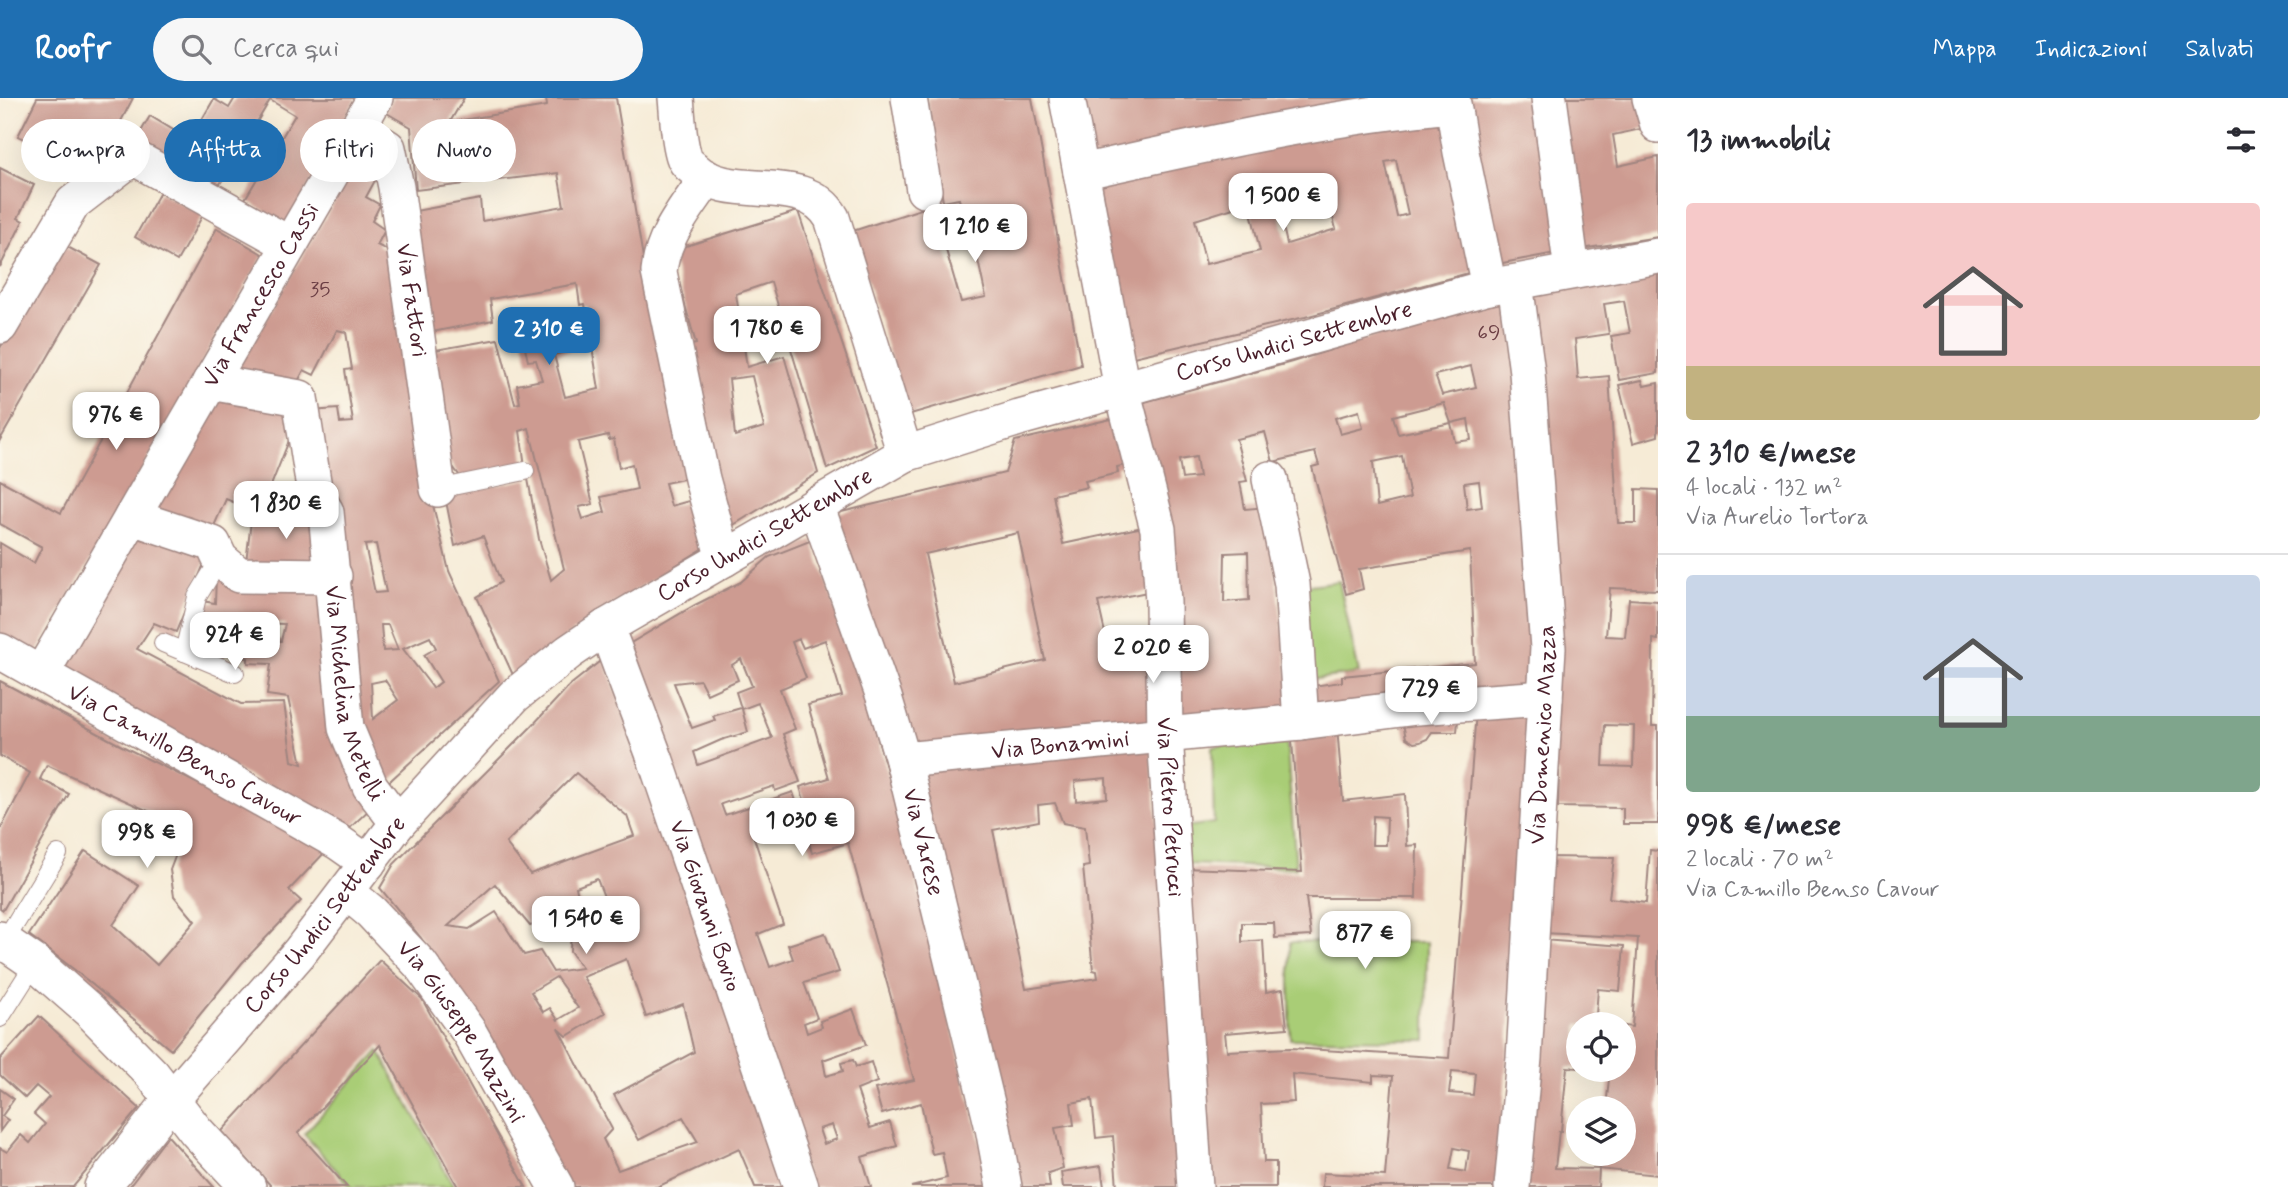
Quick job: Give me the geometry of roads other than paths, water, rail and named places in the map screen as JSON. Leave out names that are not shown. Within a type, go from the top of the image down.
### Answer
[{"type":"street","name":"Via Francesco Cassi","points":[[362,119],[375,98]]},
{"type":"street","points":[[676,98],[684,159],[706,178],[731,186],[799,193],[814,199],[827,210],[832,218],[905,454]]},
{"type":"street","points":[[909,98],[924,190]]},
{"type":"street","name":"Via Pietro Petrucci","points":[[1067,98],[1122,389],[1158,529],[1163,603],[1165,734],[1195,1187]]},
{"type":"street","points":[[1549,98],[1572,271]]},
{"type":"street","points":[[1650,98],[1658,125]]},
{"type":"street","points":[[1081,172],[1342,118],[1453,102]]},
{"type":"street","name":"Via Domenico Mazza","points":[[1453,102],[1527,372],[1548,648],[1524,1058],[1512,1187]]},
{"type":"street","points":[[0,326],[73,203],[133,157],[289,244]]},
{"type":"street","points":[[706,178],[660,253],[659,272],[702,479],[724,559]]},
{"type":"street","name":"Via Francesco Cassi","points":[[41,674],[325,182]]},
{"type":"street","name":"Via Fattori","points":[[395,182],[439,489]]},
{"type":"street","name":"Corso Undici Settembre","points":[[102,1187],[172,1099],[299,953],[398,822],[514,696],[569,652],[606,627],[905,454],[1019,418],[1502,285],[1658,257]]},
{"type":"street","name":"Via Michelina Metelli","points":[[210,382],[300,398],[315,494],[326,512],[346,728],[370,786],[398,822]]},
{"type":"street","points":[[1270,479],[1292,584],[1301,722]]},
{"type":"street","name":"Via Varese","points":[[816,505],[884,697],[903,760],[993,1128],[1004,1187]]},
{"type":"street","points":[[132,517],[214,544],[220,559],[239,576],[334,576]]},
{"type":"street","name":"Via Giovanni Bovio","points":[[606,627],[656,761],[802,1187]]},
{"type":"street","name":"Via Camillo Benso Cavour","points":[[0,651],[338,842],[368,863]]},
{"type":"street","name":"Via Bonamini","points":[[903,760],[1301,722],[1417,706],[1545,698]]},
{"type":"street","name":"Via Giuseppe Mazzini","points":[[347,892],[371,912],[421,964],[469,1032],[556,1187]]},
{"type":"street","points":[[2,940],[35,963],[90,1011],[152,1074],[196,1131],[247,1187]]},
{"type":"lane","points":[[439,489],[525,471]]},
{"type":"lane","points":[[184,652],[197,597],[220,559]]},
{"type":"lane","points":[[163,643],[234,673]]},
{"type":"lane","points":[[2,940],[58,854]]},
{"type":"lane","points":[[0,1018],[35,963]]}]
